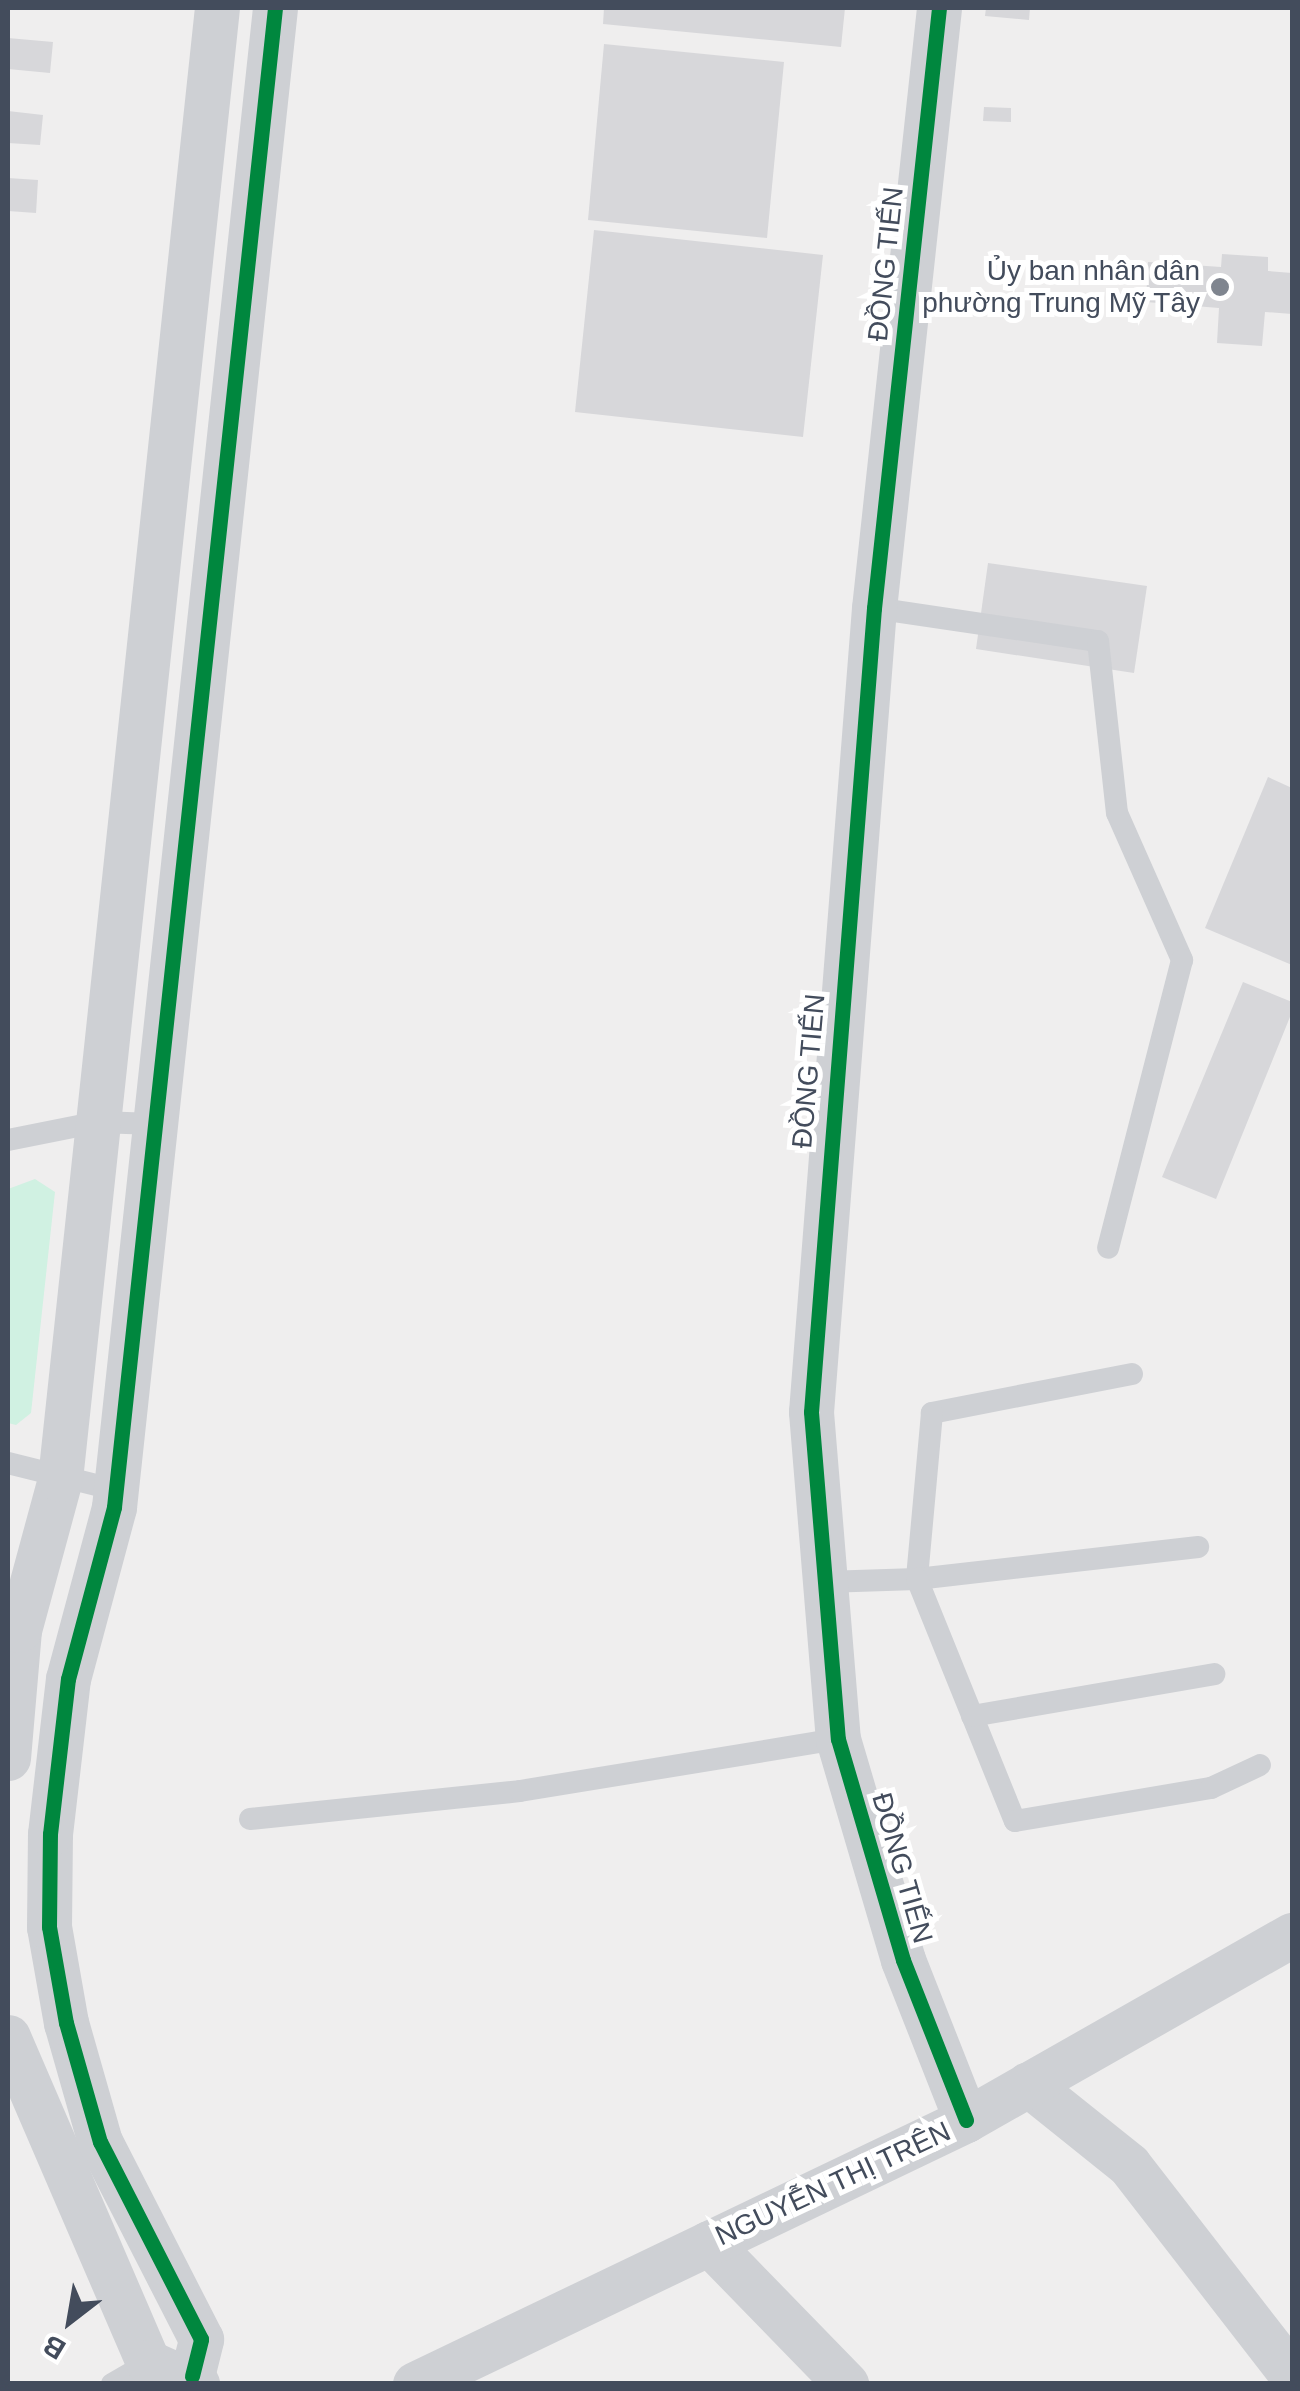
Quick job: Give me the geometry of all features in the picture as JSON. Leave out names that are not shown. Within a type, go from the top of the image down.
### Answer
[{"type":"street","points":[[8,1758],[19,1630],[60,1479],[217,8]]},
{"type":"street","points":[[8,2037],[130,2373],[196,2366],[100,2142],[49,1927],[68,1679],[116,1490],[275,8]]},
{"type":"street","name":"ĐỒNG TIẾN","points":[[940,8],[874,608],[811,1412],[838,1739],[902,1960],[966,2120]]},
{"type":"street","points":[[155,581],[212,588]]},
{"type":"street","name":"NGUYỄN THỊ TRÊN","points":[[415,2384],[966,2120],[1292,1935]]},
{"type":"street","points":[[1028,2084],[1129,2165],[1292,2375]]},
{"type":"street","points":[[709,2243],[846,2384]]},
{"type":"lane","points":[[874,608],[1098,641],[1117,813],[1182,960],[1108,1248]]},
{"type":"lane","points":[[8,1140],[98,1122],[155,1124]]},
{"type":"lane","points":[[1132,1374],[932,1413],[917,1579],[1015,1821],[1211,1788],[1260,1765]]},
{"type":"lane","points":[[8,1463],[116,1490]]},
{"type":"lane","points":[[824,1582],[917,1579],[1198,1547]]},
{"type":"lane","points":[[972,1716],[1214,1674]]},
{"type":"lane","points":[[250,1818],[520,1790],[838,1739]]},
{"type":"green space","points":[[35,1179],[55,1192],[31,1413],[16,1425],[8,1423],[8,1189]]},
{"type":"building","points":[[604,8],[845,8],[841,47],[603,24]]},
{"type":"building","points":[[986,8],[1030,8],[1029,20],[985,16]]},
{"type":"building","points":[[8,38],[53,42],[50,73],[8,69]]},
{"type":"building","points":[[604,44],[784,62],[767,238],[588,220]]},
{"type":"building","points":[[984,107],[1011,108],[1011,122],[983,121]]},
{"type":"building","points":[[8,111],[43,115],[40,145],[8,143]]},
{"type":"building","points":[[8,178],[38,180],[36,213],[8,211]]},
{"type":"building","points":[[594,230],[823,255],[803,437],[575,412]]},
{"type":"building","name":"Ủy ban nhân dân phường Trung Mỹ Tây","points":[[1222,254],[1268,257],[1268,271],[1292,273],[1292,314],[1265,312],[1262,346],[1217,343],[1219,308],[1146,302],[1148,262],[1221,267]]},
{"type":"building","points":[[988,563],[1147,586],[1134,673],[976,649]]},
{"type":"building","points":[[1268,777],[1292,788],[1292,965],[1205,928]]},
{"type":"building","points":[[1243,982],[1292,1002],[1292,1012],[1216,1199],[1162,1177]]},
{"type":"cycle path","points":[[192,2376],[201,2339],[100,2142],[66,2023],[49,1927],[50,1834],[68,1679],[114,1507],[275,8]]},
{"type":"cycle path","points":[[939,8],[874,608],[811,1412],[838,1739],[903,1960],[966,2120]]},
{"type":"place","name":"Ủy ban nhân dân phường Trung Mỹ Tây","points":[[1220,287]]}]
